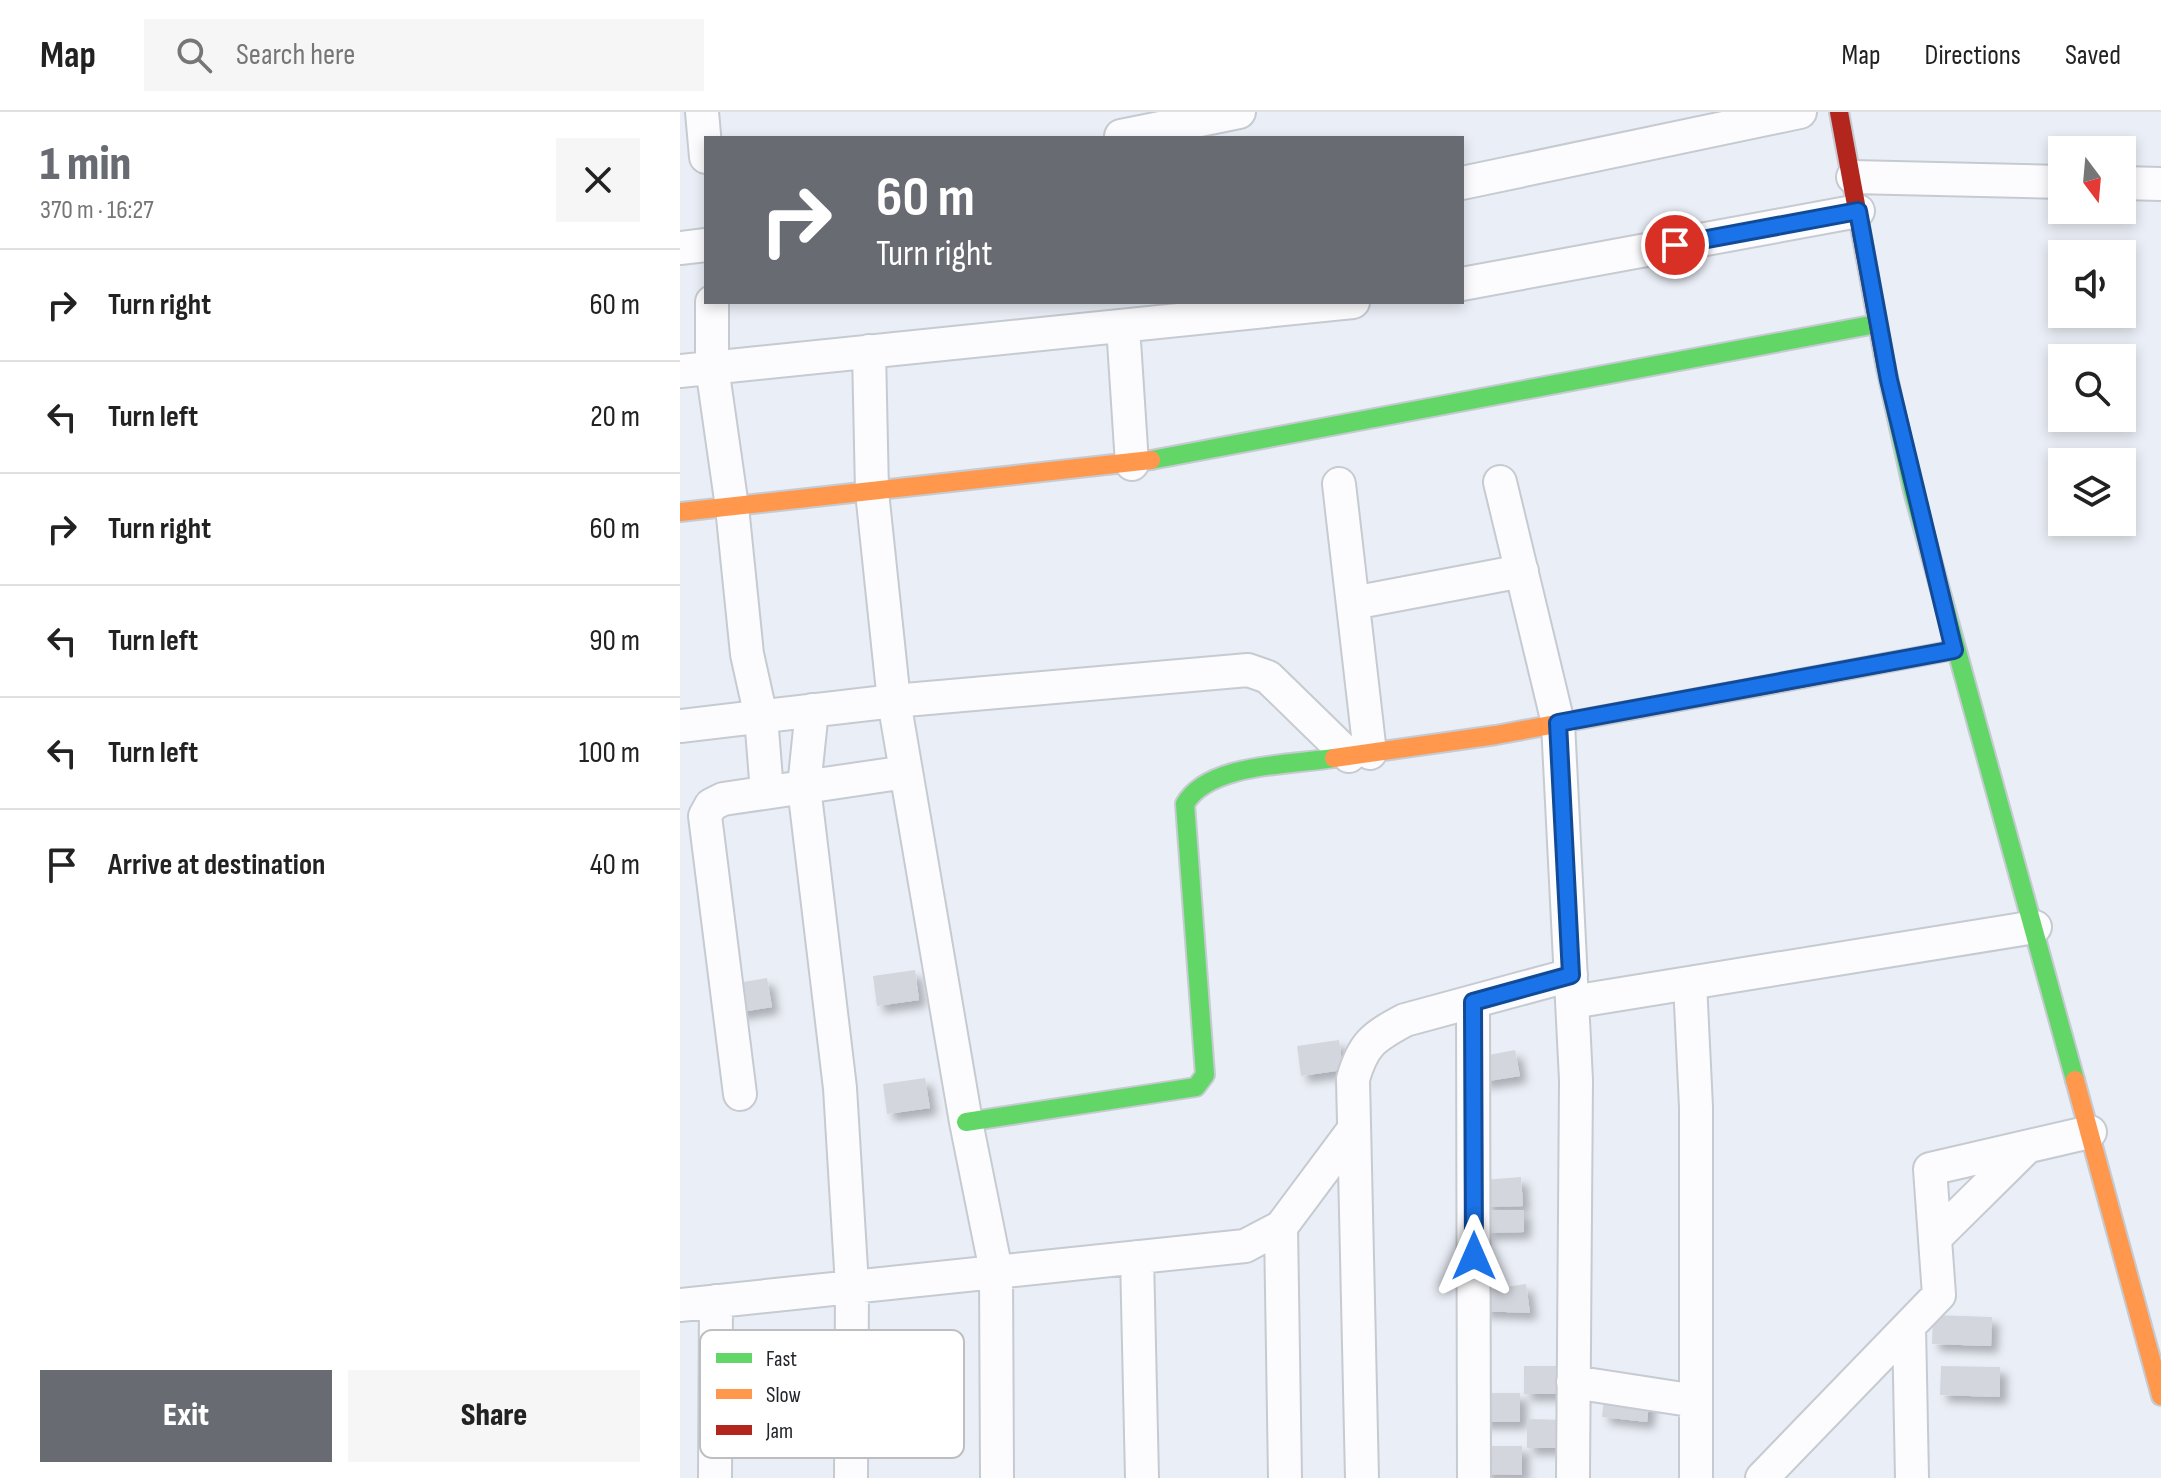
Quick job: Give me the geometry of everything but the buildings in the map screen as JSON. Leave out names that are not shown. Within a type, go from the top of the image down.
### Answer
[{"type":"street","points":[[702,112],[704,136]]},
{"type":"street","points":[[1121,136],[1239,112]]},
{"type":"street","points":[[1464,183],[1800,112]]},
{"type":"street","points":[[1839,112],[1853,177],[1876,324],[1913,491],[1954,650],[2035,927],[2161,1396]]},
{"type":"street","points":[[1853,177],[2048,182]]},
{"type":"street","points":[[2136,183],[2161,184]]},
{"type":"street","points":[[1464,284],[1858,211]]},
{"type":"street","points":[[680,248],[704,245]]},
{"type":"street","points":[[712,304],[712,367],[732,507],[747,654],[761,717],[767,792]]},
{"type":"street","points":[[680,371],[1334,304]]},
{"type":"street","points":[[680,512],[1132,464],[1876,324]]},
{"type":"street","points":[[1123,326],[1132,464]]},
{"type":"street","points":[[869,351],[872,492],[894,701],[966,1122],[996,1271],[997,1478]]},
{"type":"street","points":[[1500,482],[1558,723],[1576,1080],[1573,1478]]},
{"type":"street","points":[[1339,484],[1353,603],[1359,755]]},
{"type":"street","points":[[1353,603],[1522,571]]},
{"type":"street","points":[[966,1122],[1188,1090],[1202,1081],[1205,1075],[1185,804],[1190,792],[1204,781],[1225,774],[1558,723],[1954,650]]},
{"type":"street","points":[[680,726],[894,701],[1236,670],[1259,671],[1359,755]]},
{"type":"street","points":[[812,710],[804,787],[840,1088],[852,1330]]},
{"type":"street","points":[[740,1094],[705,816],[711,805],[723,799],[906,772]]},
{"type":"street","points":[[1362,1478],[1353,1079],[1361,1052],[1381,1033],[1405,1020],[1473,1002],[1572,989],[1690,983],[2035,927]]},
{"type":"street","points":[[1690,983],[1696,1107],[1696,1478]]},
{"type":"street","points":[[1473,1002],[1474,1478]]},
{"type":"street","points":[[680,1305],[1245,1246],[1269,1237],[1281,1227],[1354,1129]]},
{"type":"street","points":[[1762,1478],[1939,1295],[1930,1169],[2090,1132]]},
{"type":"street","points":[[1935,1238],[2026,1148]]},
{"type":"street","points":[[1281,1227],[1285,1478]]},
{"type":"street","points":[[1137,1257],[1142,1478]]},
{"type":"street","points":[[716,1301],[716,1330]]},
{"type":"street","points":[[1909,1326],[1912,1478]]},
{"type":"street","points":[[1573,1382],[1696,1401]]},
{"type":"street","points":[[1796,1443],[1797,1478]]},
{"type":"street","points":[[715,1458],[715,1478]]},
{"type":"street","points":[[851,1458],[851,1478]]},
{"type":"traffic: fast","points":[[1151,460],[1876,324]]},
{"type":"traffic: fast","points":[[1886,368],[1913,491],[2075,1080]]},
{"type":"traffic: fast","points":[[966,1122],[1196,1087],[1205,1075],[1185,804],[1196,791],[1212,780],[1231,773],[1334,758]]},
{"type":"traffic: slow","points":[[680,512],[1151,460]]},
{"type":"traffic: slow","points":[[1334,758],[1496,735],[1757,687]]},
{"type":"traffic: slow","points":[[2075,1080],[2161,1396]]},
{"type":"traffic: jam","points":[[1839,112],[1886,368]]},
{"type":"traffic: jam","points":[[1757,687],[1954,650]]},
{"type":"route","points":[[1474,1256],[1473,1002],[1571,975],[1558,723],[1954,650],[1913,491],[1876,324],[1858,211],[1675,245]]}]
